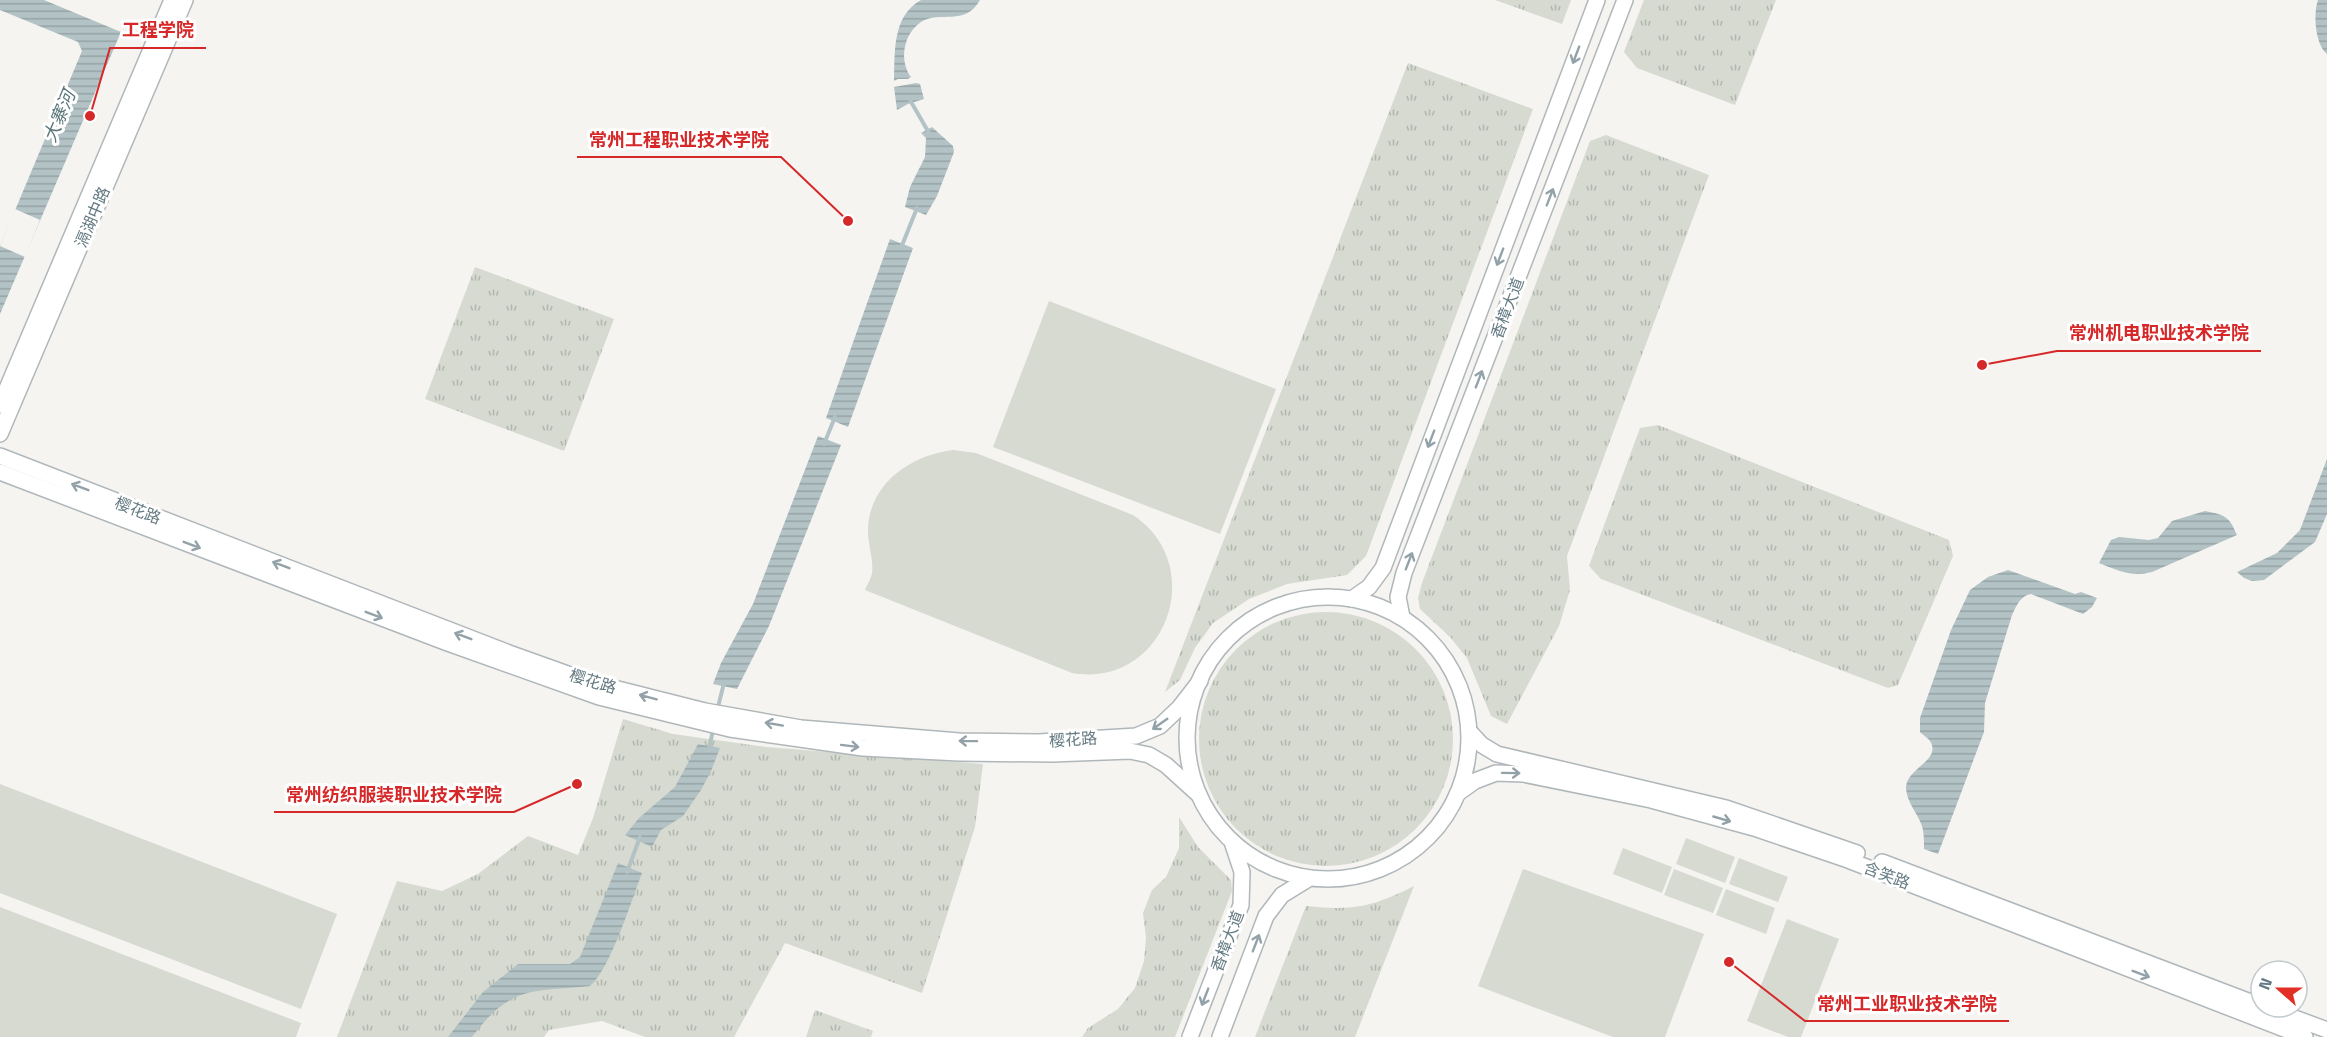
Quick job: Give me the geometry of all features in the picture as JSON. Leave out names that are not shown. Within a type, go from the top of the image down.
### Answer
[{"type":"street","name":"滆湖中路","points":[[0,405],[172,0]]},
{"type":"street","name":"滆湖中路","points":[[0,434],[185,0]]},
{"type":"street","name":"香樟大道","points":[[1352,598],[1369,587],[1383,568],[1597,0]]},
{"type":"street","name":"香樟大道","points":[[1402,617],[1398,597],[1404,573],[1625,0]]},
{"type":"street","name":"樱花路","points":[[0,456],[508,653],[590,682],[704,717]]},
{"type":"street","name":"樱花路","points":[[0,472],[531,674],[599,697],[863,748],[959,753],[1052,754],[1130,751],[1149,755],[1166,765],[1198,794]]},
{"type":"street","points":[[1318,597],[1352,598],[1402,617],[1429,639],[1454,674],[1463,698],[1469,731],[1467,765],[1453,805],[1431,836],[1410,854],[1390,866],[1365,875],[1326,881],[1308,879],[1268,868],[1245,854],[1221,833],[1204,809],[1191,777],[1186,747],[1188,719],[1192,697],[1200,681],[1217,650],[1232,634],[1266,611],[1284,604],[1318,597]]},
{"type":"street","name":"樱花路","points":[[731,722],[959,741],[1039,742],[1136,736],[1160,726],[1179,708],[1200,681]]},
{"type":"street","name":"含笑路","points":[[1469,731],[1482,745],[1497,754],[1726,808],[1813,836],[2249,1001]]},
{"type":"street","name":"含笑路","points":[[1458,793],[1475,781],[1496,773],[1522,774],[1651,800],[1754,828],[1848,860],[2305,1037]]},
{"type":"street","name":"香樟大道","points":[[1190,1037],[1241,905],[1242,872],[1232,842]]},
{"type":"street","name":"香樟大道","points":[[1220,1037],[1266,916],[1282,895],[1308,879]]},
{"type":"street","name":"含笑路","points":[[2298,1019],[2327,1030]]},
{"type":"green space","points":[[1495,0],[1571,0],[1562,24]]},
{"type":"green space","points":[[1644,0],[1776,0],[1735,105],[1637,68],[1624,52]]},
{"type":"green space","points":[[1408,63],[1533,109],[1366,556],[1347,575],[1287,584],[1249,599],[1213,623],[1195,648],[1180,680],[1165,692]]},
{"type":"green space","points":[[1606,135],[1709,175],[1567,556],[1570,590],[1559,626],[1507,724],[1491,716],[1467,658],[1450,637],[1420,609],[1418,598],[1590,141]]},
{"type":"green space","points":[[475,267],[614,319],[564,451],[425,399]]},
{"type":"green space","points":[[1049,301],[1276,389],[1220,534],[993,447]]},
{"type":"green space","points":[[1658,425],[1949,540],[1953,556],[1898,685],[1888,688],[1601,579],[1589,566],[1640,428]]},
{"type":"green space","points":[[953,450],[976,453],[1133,515],[1156,537],[1169,563],[1172,592],[1166,619],[1152,643],[1132,662],[1104,673],[1072,673],[865,590],[872,573],[868,539],[871,511],[885,484],[896,473],[923,458]]},
{"type":"green space","points":[[1326,612],[1351,615],[1374,622],[1386,627],[1416,649],[1438,679],[1443,691],[1450,714],[1453,739],[1450,764],[1443,787],[1438,799],[1416,829],[1386,851],[1374,856],[1351,863],[1326,866],[1301,863],[1278,856],[1266,851],[1236,829],[1214,799],[1209,787],[1202,764],[1199,739],[1202,714],[1209,691],[1214,679],[1236,649],[1266,627],[1278,622],[1301,615]]},
{"type":"green space","points":[[623,719],[673,734],[766,747],[983,764],[975,827],[922,993],[785,943],[734,1037],[645,1037],[602,1021],[549,1030],[544,1037],[337,1037],[397,881],[442,891],[478,874],[528,836],[578,855],[593,818]]},
{"type":"green space","points":[[0,784],[337,914],[301,1009],[0,893]]},
{"type":"green space","points":[[1179,817],[1198,847],[1231,880],[1232,891],[1175,1037],[1082,1037],[1088,1028],[1118,1009],[1135,988],[1144,961],[1146,938],[1143,913],[1152,890],[1166,877],[1179,848]]},
{"type":"green space","points":[[1686,838],[1735,857],[1725,883],[1676,864]]},
{"type":"green space","points":[[1623,848],[1672,867],[1662,893],[1613,874]]},
{"type":"green space","points":[[1739,858],[1788,877],[1778,902],[1729,884]]},
{"type":"green space","points":[[1523,869],[1704,934],[1665,1037],[1613,1037],[1478,986]]},
{"type":"green space","points":[[1674,869],[1723,888],[1713,913],[1664,895]]},
{"type":"green space","points":[[1414,886],[1355,1037],[1255,1037],[1306,906],[1337,908],[1362,906],[1386,899]]},
{"type":"green space","points":[[1726,889],[1775,908],[1766,934],[1716,915]]},
{"type":"green space","points":[[0,907],[301,1023],[296,1037],[0,1037]]},
{"type":"green space","points":[[1787,919],[1839,939],[1801,1037],[1788,1037],[1747,1021]]},
{"type":"green space","points":[[815,1010],[873,1031],[871,1037],[806,1037]]},
{"type":"water","name":"大寨河","points":[[0,0],[44,0],[121,32],[0,314],[0,246],[82,51],[78,42],[0,10]]},
{"type":"water","points":[[921,0],[980,0],[974,8],[960,16],[936,17],[921,22],[915,27],[907,40],[904,56],[907,71],[911,77],[894,81],[895,47],[900,25],[905,15]]},
{"type":"water","points":[[2318,0],[2327,0],[2327,54],[2320,44],[2316,28]]},
{"type":"water","points":[[920,84],[924,99],[897,110],[894,87]]},
{"type":"water","points":[[932,127],[953,146],[954,152],[937,196],[926,215],[905,207],[910,187],[925,157],[926,138],[921,133]]},
{"type":"water","points":[[890,239],[913,248],[848,427],[826,418]]},
{"type":"water","points":[[818,436],[841,445],[769,626],[737,689],[713,684],[721,663],[753,604]]},
{"type":"water","points":[[2327,459],[2327,514],[2315,542],[2264,580],[2252,581],[2244,578],[2237,572],[2277,553],[2300,530]]},
{"type":"water","points":[[2205,511],[2226,517],[2237,535],[2152,572],[2119,571],[2099,563],[2111,540],[2119,537],[2149,540],[2158,538],[2172,521]]},
{"type":"water","points":[[2008,570],[2075,594],[2081,592],[2097,598],[2092,607],[2083,614],[2031,594],[2017,604],[1985,703],[1984,732],[1938,854],[1924,849],[1921,825],[1906,787],[1912,774],[1931,754],[1930,741],[1920,732],[1920,718],[1951,630],[1970,590],[1988,577]]},
{"type":"water","points":[[698,744],[720,748],[701,790],[683,816],[661,830],[652,847],[625,835],[639,818],[675,787]]},
{"type":"water","points":[[618,863],[642,873],[613,950],[598,978],[590,986],[523,994],[498,1008],[472,1037],[448,1037],[483,992],[518,964],[570,964],[580,957]]},
{"type":"pier","points":[[15,209],[40,220],[25,257],[0,246]]},
{"type":"waterway","points":[[910,100],[929,133]]},
{"type":"waterway","points":[[901,248],[917,208]]},
{"type":"waterway","points":[[824,444],[835,417]]},
{"type":"waterway","points":[[717,711],[724,683]]},
{"type":"waterway","points":[[709,749],[713,730]]},
{"type":"waterway","points":[[627,872],[640,837]]},
{"type":"place","name":"工程学院","points":[[90,116]]},
{"type":"place","name":"常州工程职业技术学院","points":[[848,221]]},
{"type":"place","name":"常州机电职业技术学院","points":[[1982,365]]},
{"type":"place","name":"常州纺织服装职业技术学院","points":[[577,784]]},
{"type":"place","name":"常州工业职业技术学院","points":[[1729,962]]}]
